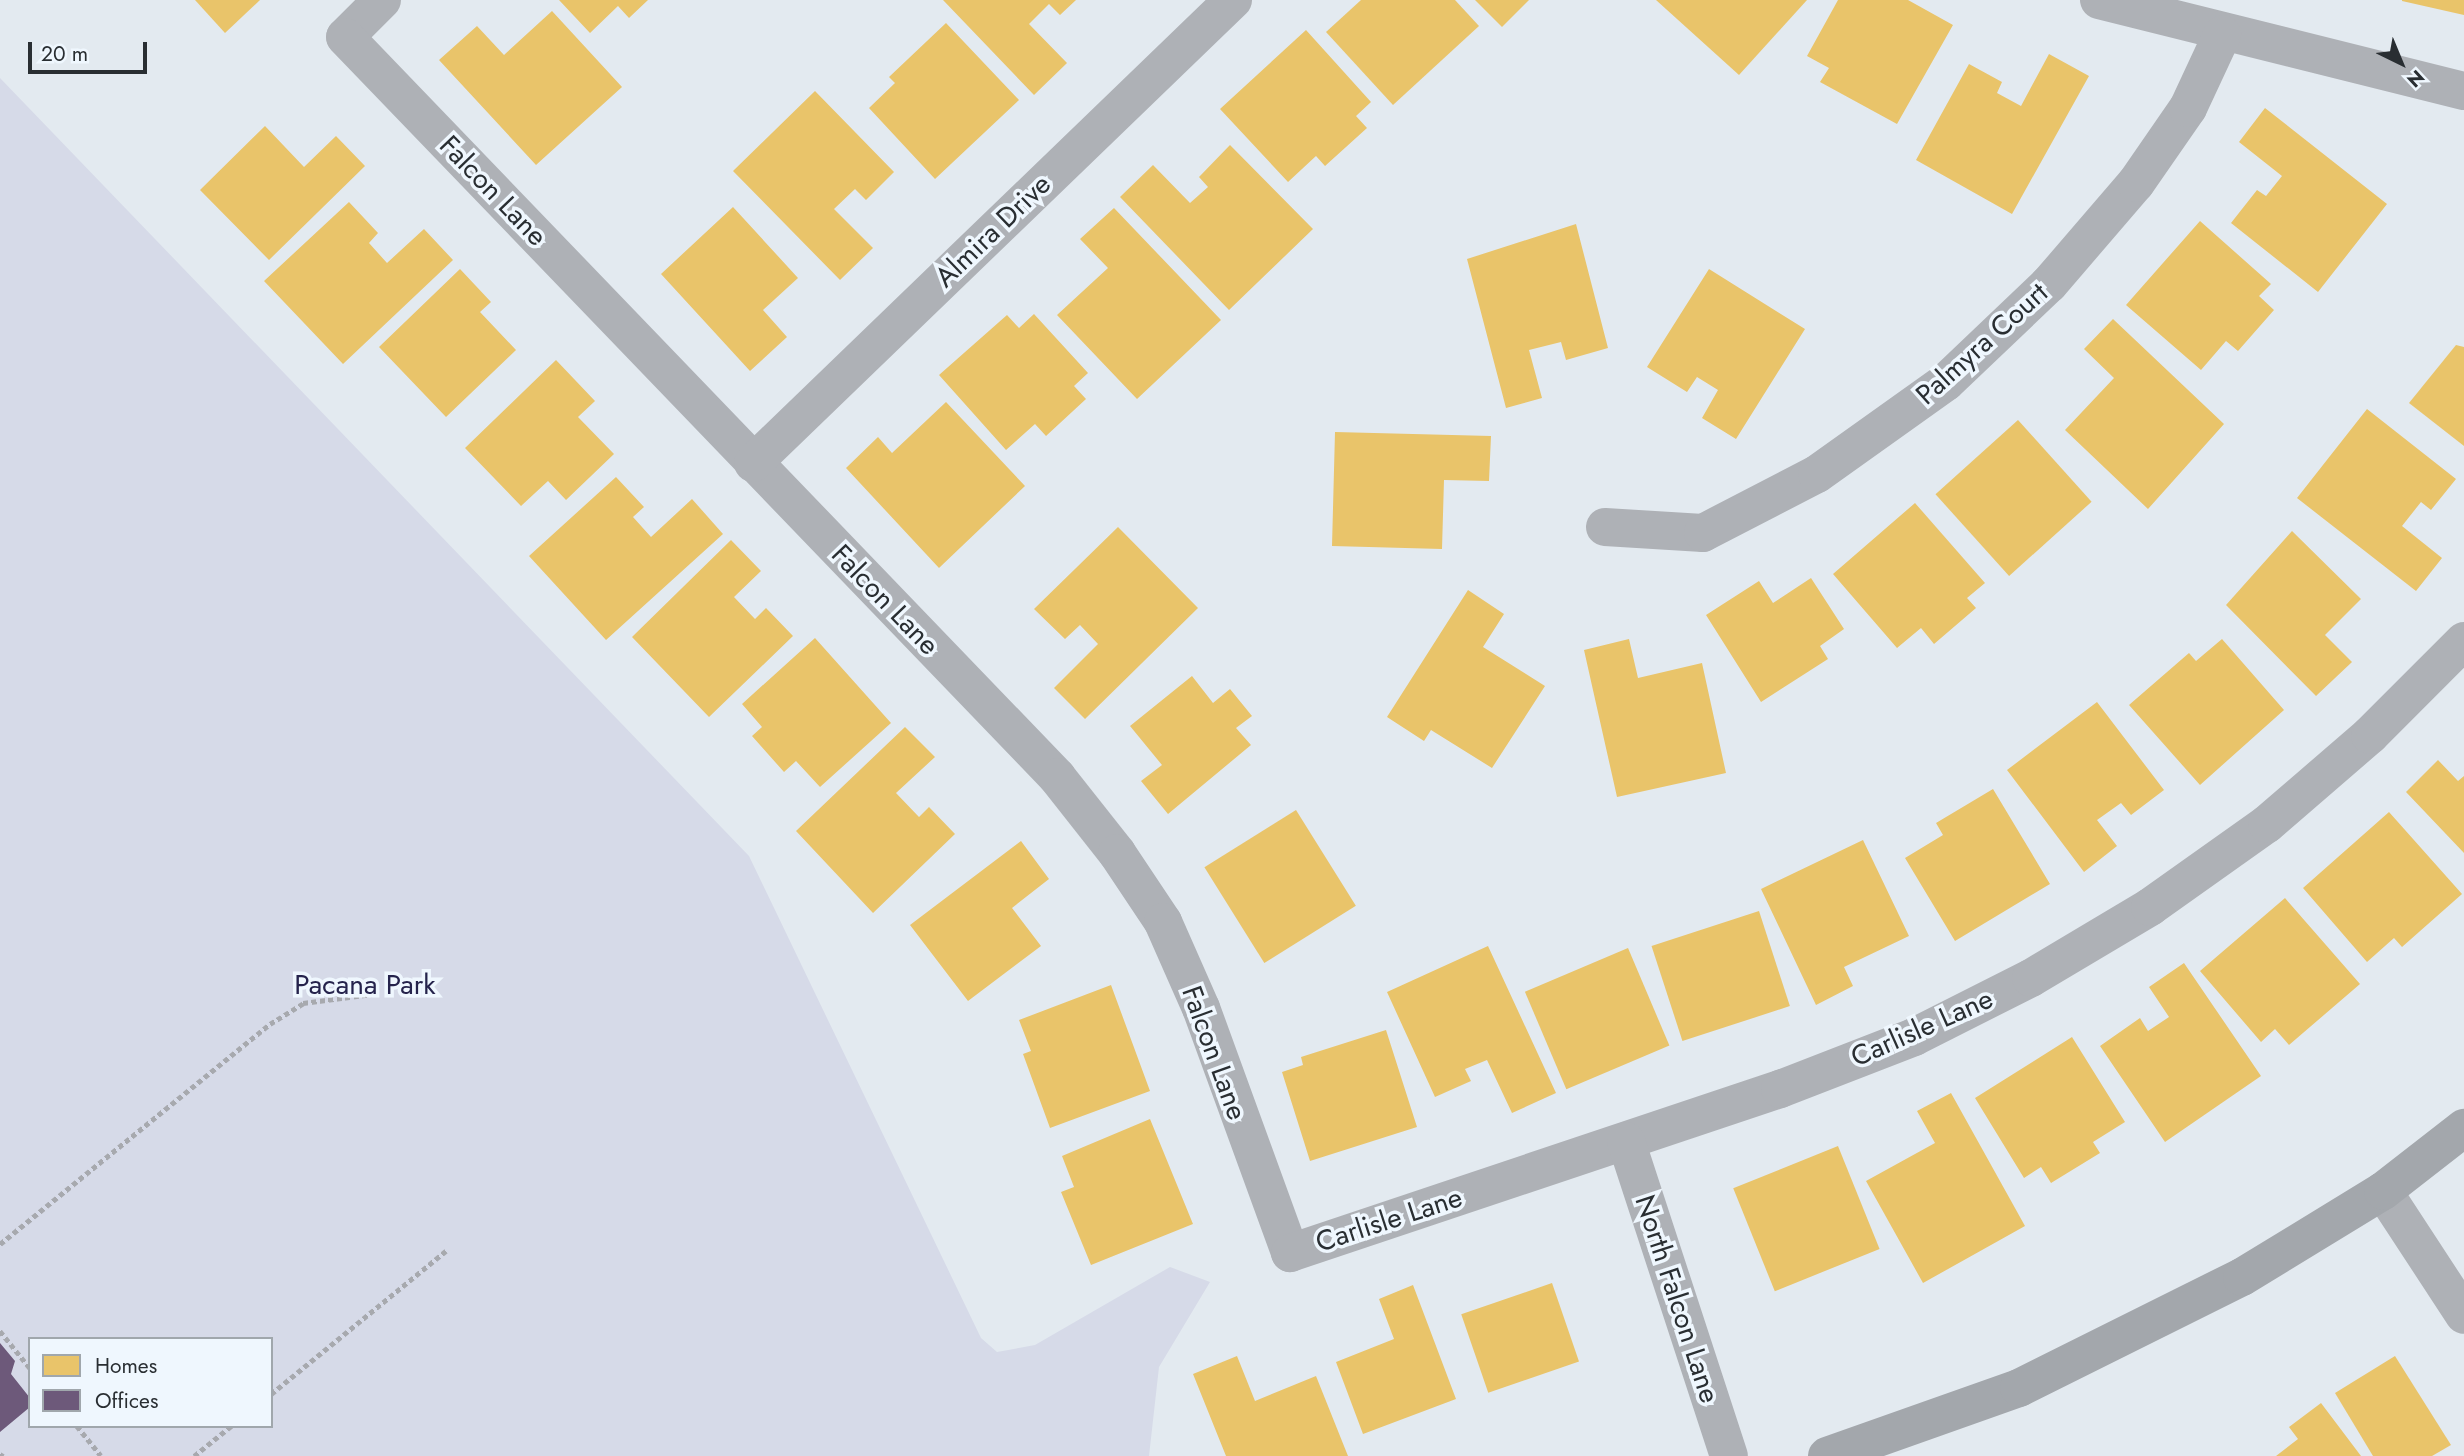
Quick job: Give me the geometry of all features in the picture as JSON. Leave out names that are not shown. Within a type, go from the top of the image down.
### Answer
[{"type":"street","name":"Falcon Lane","points":[[382,0],[345,37],[1057,777],[1117,853],[1163,922],[1201,1008],[1262,1190],[1290,1253]]},
{"type":"street","name":"Almira Drive","points":[[752,463],[1233,0]]},
{"type":"street","points":[[2099,0],[2222,35],[2464,91]]},
{"type":"street","name":"Palmyra Court","points":[[1605,527],[1703,533],[1817,474],[1946,382],[2049,284],[2136,183],[2188,108],[2222,35]]},
{"type":"street","name":"Carlisle Lane","points":[[1290,1253],[1626,1141],[1913,1037],[2054,964],[2267,824],[2370,735],[2464,641]]},
{"type":"street","points":[[1827,1456],[2019,1388],[2242,1277],[2383,1191],[2464,1128]]},
{"type":"street","name":"North Falcon Lane","points":[[1626,1141],[1729,1456]]},
{"type":"street","points":[[2383,1191],[2464,1315]]},
{"type":"path","points":[[0,1244],[270,1024],[303,1003],[372,994]]},
{"type":"path","points":[[273,1392],[446,1251]]},
{"type":"path","points":[[0,1331],[28,1366]]},
{"type":"path","points":[[79,1428],[101,1456]]},
{"type":"path","points":[[194,1456],[229,1428]]},
{"type":"green space","name":"Pacana Park","points":[[0,78],[749,856],[981,1338],[997,1352],[1035,1345],[1170,1267],[1210,1282],[1159,1367],[1149,1456],[0,1456]]},
{"type":"building: Homes","points":[[195,0],[260,0],[225,33]]},
{"type":"building: Homes","points":[[559,0],[648,0],[629,18],[618,6],[590,33]]},
{"type":"building: Homes","points":[[943,0],[1076,0],[1060,15],[1049,4],[1029,24],[1067,63],[1034,95]]},
{"type":"building: Homes","points":[[1361,0],[1455,0],[1479,26],[1393,105],[1326,32]]},
{"type":"building: Homes","points":[[1475,0],[1529,0],[1502,27]]},
{"type":"building: Homes","points":[[1656,0],[1807,0],[1739,75]]},
{"type":"building: Homes","points":[[1838,0],[1908,0],[1953,25],[1897,124],[1820,82],[1829,68],[1807,56]]},
{"type":"building: Homes","points":[[2464,0],[2464,15],[2402,1]]},
{"type":"building: Homes","points":[[552,11],[622,87],[536,165],[439,60],[477,26],[504,55]]},
{"type":"building: Homes","points":[[946,23],[1019,100],[935,179],[869,108],[895,83],[889,77]]},
{"type":"building: Homes","points":[[1306,30],[1371,102],[1356,116],[1367,128],[1325,166],[1316,156],[1288,182],[1220,109]]},
{"type":"building: Homes","points":[[2049,54],[2089,76],[2012,214],[1916,160],[1969,64],[2002,82],[1997,93],[2021,106]]},
{"type":"building: Homes","points":[[815,91],[894,172],[866,200],[855,189],[834,209],[873,248],[840,280],[733,171]]},
{"type":"building: Homes","points":[[2265,108],[2387,204],[2318,292],[2231,223],[2257,190],[2266,196],[2282,176],[2239,142]]},
{"type":"building: Homes","points":[[265,126],[304,167],[336,136],[365,166],[269,260],[200,190]]},
{"type":"building: Homes","points":[[1230,145],[1313,229],[1229,310],[1120,197],[1153,165],[1190,203],[1208,187],[1199,177]]},
{"type":"building: Homes","points":[[349,202],[378,233],[369,243],[387,263],[424,229],[453,260],[343,364],[264,281]]},
{"type":"building: Homes","points":[[733,207],[798,278],[763,310],[787,337],[750,371],[661,274]]},
{"type":"building: Homes","points":[[1114,208],[1221,320],[1137,399],[1057,315],[1108,268],[1080,239]]},
{"type":"building: Homes","points":[[2200,221],[2271,284],[2259,296],[2274,310],[2238,351],[2226,341],[2201,370],[2126,305]]},
{"type":"building: Homes","points":[[1576,224],[1608,348],[1566,360],[1561,342],[1529,350],[1542,398],[1506,408],[1467,259]]},
{"type":"building: Homes","points":[[460,269],[491,302],[480,312],[516,350],[446,417],[379,347]]},
{"type":"building: Homes","points":[[1709,269],[1805,329],[1736,439],[1702,418],[1718,390],[1697,377],[1687,392],[1647,367]]},
{"type":"building: Homes","points":[[1034,314],[1088,373],[1074,386],[1086,399],[1046,436],[1035,424],[1006,450],[939,375],[1007,315],[1019,328]]},
{"type":"building: Homes","points":[[2113,319],[2224,424],[2148,509],[2065,430],[2114,378],[2084,349]]},
{"type":"building: Homes","points":[[2456,345],[2464,347],[2464,446],[2409,403]]},
{"type":"building: Homes","points":[[556,360],[595,401],[578,417],[614,454],[566,500],[548,481],[521,506],[465,448]]},
{"type":"building: Homes","points":[[946,402],[1025,486],[939,568],[846,468],[878,437],[892,453]]},
{"type":"building: Homes","points":[[2367,409],[2456,479],[2431,510],[2421,502],[2402,526],[2442,558],[2416,591],[2297,498]]},
{"type":"building: Homes","points":[[2018,420],[2092,502],[2009,576],[1936,494]]},
{"type":"building: Homes","points":[[1335,432],[1491,436],[1489,481],[1444,480],[1442,549],[1332,546]]},
{"type":"building: Homes","points":[[616,477],[644,507],[633,517],[651,537],[692,499],[723,534],[606,640],[529,556]]},
{"type":"building: Homes","points":[[1915,503],[1985,583],[1967,598],[1976,608],[1934,644],[1921,628],[1897,648],[1833,574]]},
{"type":"building: Homes","points":[[1118,527],[1198,608],[1085,719],[1054,688],[1098,644],[1080,625],[1065,639],[1034,609]]},
{"type":"building: Homes","points":[[2292,531],[2361,599],[2325,635],[2352,662],[2316,696],[2226,605]]},
{"type":"building: Homes","points":[[731,540],[761,571],[734,597],[755,619],[766,608],[793,636],[709,717],[632,637]]},
{"type":"building: Homes","points":[[1811,578],[1844,629],[1820,646],[1828,659],[1761,702],[1706,615],[1759,581],[1773,603]]},
{"type":"building: Homes","points":[[1468,590],[1504,614],[1483,647],[1545,686],[1492,768],[1431,730],[1424,741],[1387,717]]},
{"type":"building: Homes","points":[[815,638],[891,723],[820,787],[796,761],[784,772],[752,736],[762,727],[742,704]]},
{"type":"building: Homes","points":[[1629,639],[1638,678],[1702,663],[1726,773],[1617,797],[1584,650]]},
{"type":"building: Homes","points":[[2222,639],[2284,710],[2200,785],[2129,705],[2189,653],[2196,661]]},
{"type":"building: Homes","points":[[1192,676],[1213,703],[1230,689],[1252,716],[1236,728],[1251,745],[1168,814],[1141,781],[1162,765],[1130,726]]},
{"type":"building: Homes","points":[[2097,702],[2164,790],[2131,815],[2121,803],[2097,820],[2117,846],[2084,872],[2007,770]]},
{"type":"building: Homes","points":[[905,727],[935,757],[896,793],[919,817],[929,807],[955,834],[873,913],[796,831]]},
{"type":"building: Homes","points":[[2438,760],[2458,781],[2464,776],[2464,853],[2406,792]]},
{"type":"building: Homes","points":[[1993,789],[2050,884],[1955,941],[1905,858],[1943,835],[1936,823]]},
{"type":"building: Homes","points":[[1296,810],[1356,906],[1264,963],[1204,867]]},
{"type":"building: Homes","points":[[2389,812],[2462,894],[2402,947],[2394,938],[2367,962],[2303,888]]},
{"type":"building: Homes","points":[[1863,840],[1909,936],[1844,967],[1853,986],[1816,1005],[1761,889]]},
{"type":"building: Homes","points":[[1021,841],[1049,879],[1012,908],[1041,946],[968,1001],[910,925]]},
{"type":"building: Homes","points":[[2285,898],[2360,984],[2289,1045],[2275,1029],[2261,1042],[2200,971]]},
{"type":"building: Homes","points":[[1759,911],[1790,1006],[1682,1041],[1652,946]]},
{"type":"building: Homes","points":[[1488,946],[1556,1093],[1512,1113],[1487,1060],[1465,1069],[1471,1081],[1435,1097],[1387,992]]},
{"type":"building: Homes","points":[[1628,948],[1669,1046],[1566,1089],[1525,992]]},
{"type":"building: Homes","points":[[2184,963],[2261,1076],[2165,1142],[2100,1046],[2140,1018],[2148,1031],[2169,1017],[2149,987]]},
{"type":"building: Homes","points":[[1111,985],[1150,1091],[1050,1128],[1023,1054],[1031,1051],[1019,1020]]},
{"type":"building: Homes","points":[[1386,1030],[1417,1127],[1310,1161],[1282,1072],[1303,1065],[1301,1057]]},
{"type":"building: Homes","points":[[2072,1037],[2125,1122],[2093,1142],[2100,1153],[2051,1183],[2041,1167],[2024,1178],[1975,1098]]},
{"type":"building: Homes","points":[[1951,1093],[2025,1226],[1923,1283],[1866,1181],[1935,1143],[1917,1111]]},
{"type":"building: Homes","points":[[1150,1119],[1193,1224],[1091,1265],[1061,1192],[1074,1187],[1062,1156]]},
{"type":"building: Homes","points":[[1838,1146],[1880,1249],[1775,1291],[1733,1188]]},
{"type":"building: Homes","points":[[1552,1283],[1579,1361],[1488,1393],[1461,1314]]},
{"type":"building: Homes","points":[[1413,1285],[1456,1399],[1363,1434],[1336,1362],[1394,1339],[1379,1299]]},
{"type":"building: Homes","points":[[1237,1356],[1255,1401],[1316,1376],[1348,1456],[1226,1456],[1193,1374]]},
{"type":"building: Homes","points":[[2395,1356],[2451,1445],[2432,1456],[2373,1456],[2335,1393]]},
{"type":"building: Homes","points":[[2321,1403],[2361,1456],[2276,1456],[2298,1439],[2289,1427]]},
{"type":"building: Offices","points":[[0,1343],[15,1361],[11,1374],[28,1395],[28,1409],[0,1432]]}]
